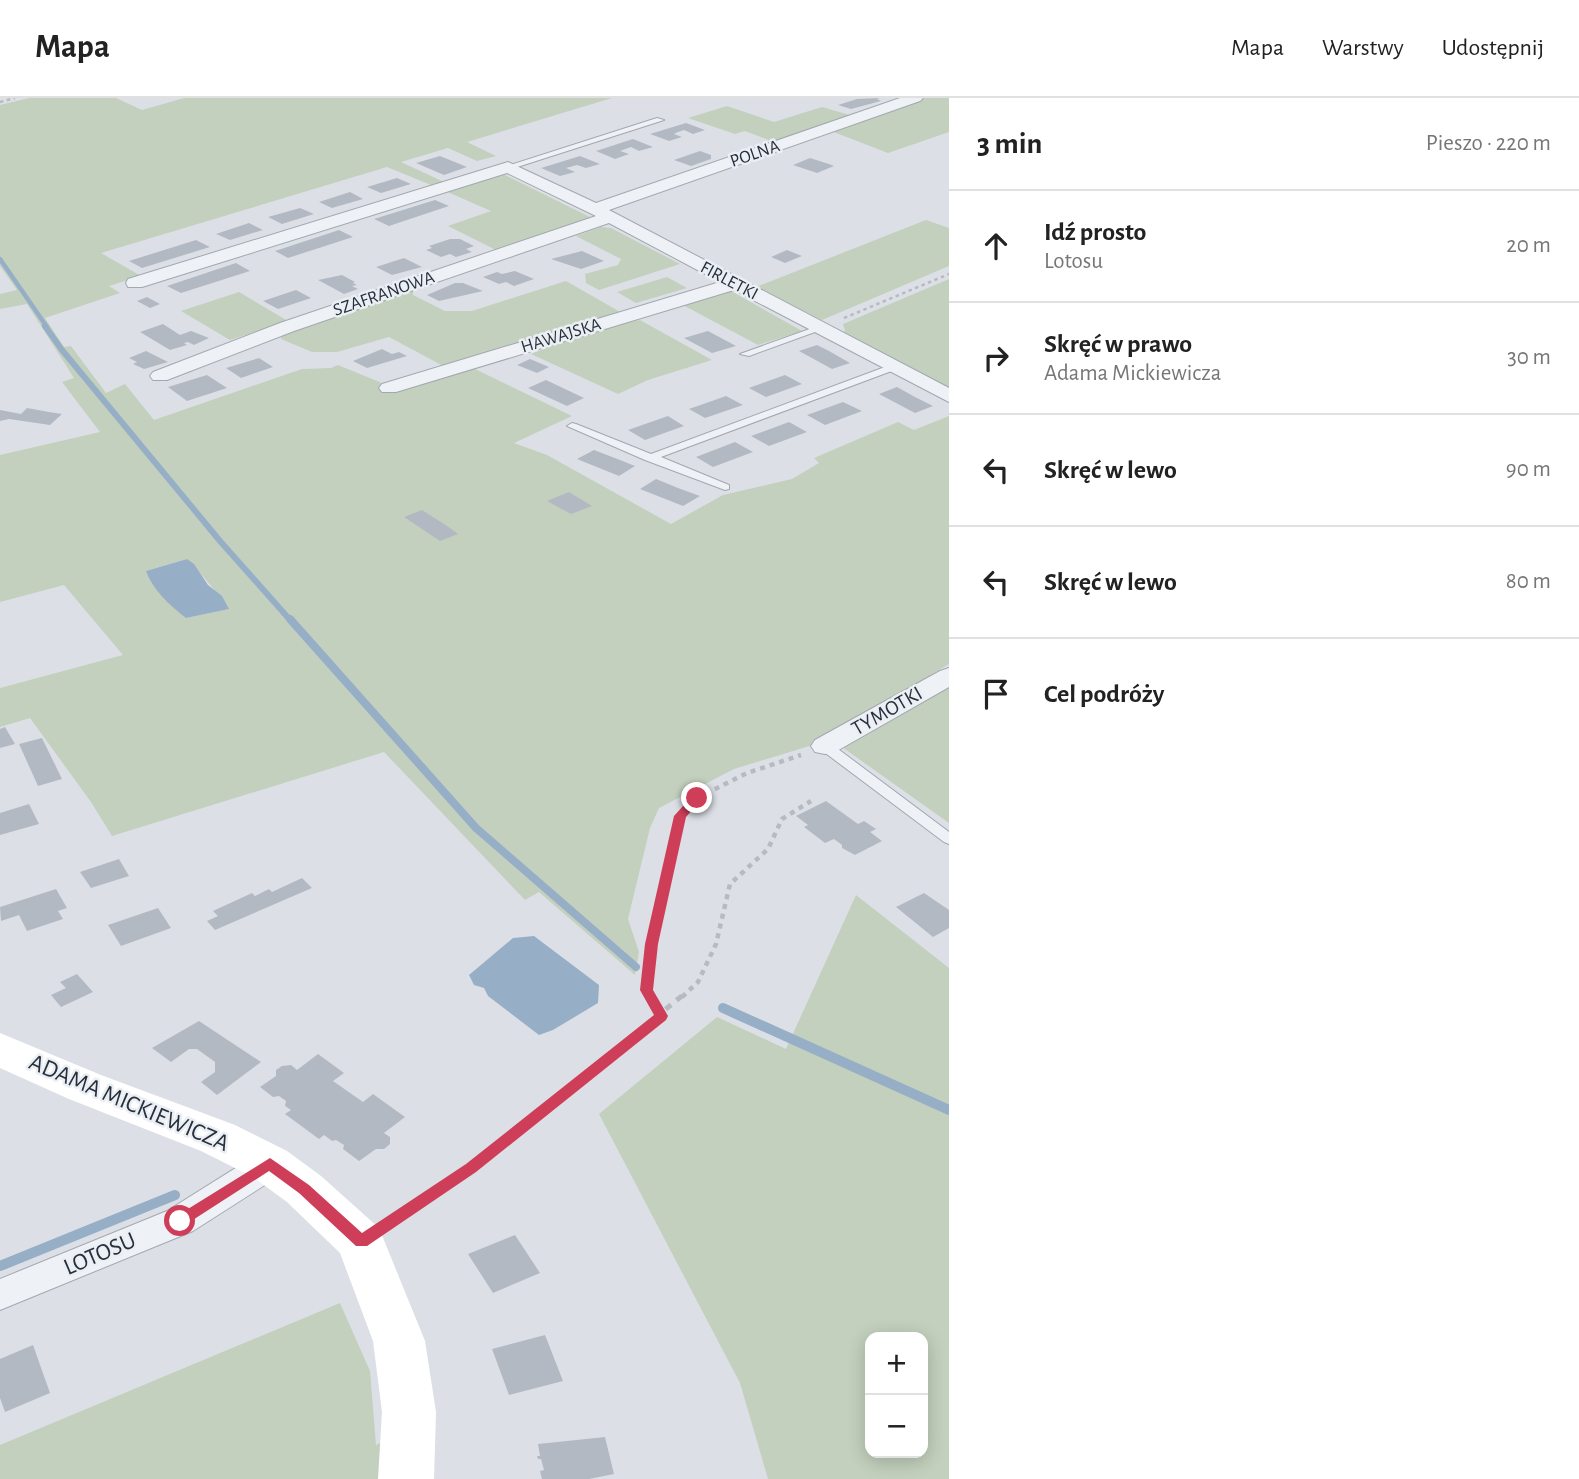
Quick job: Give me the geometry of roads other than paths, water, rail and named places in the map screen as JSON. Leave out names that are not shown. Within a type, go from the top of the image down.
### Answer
[{"type":"street","name":"POLNA","points":[[603,213],[915,98]]},
{"type":"street","name":"FIRLETKI","points":[[508,167],[603,213],[949,396]]},
{"type":"street","points":[[135,283],[508,167]]},
{"type":"street","name":"SZAFRANOWA","points":[[160,376],[287,327],[603,213]]},
{"type":"street","name":"HAWAJSKA","points":[[389,388],[734,284]]},
{"type":"street","name":"TYMOTKI","points":[[825,746],[949,676]]},
{"type":"street","name":"ADAMA MICKIEWICZA","points":[[0,1049],[85,1087],[218,1138],[270,1164],[304,1189],[362,1241],[399,1341],[409,1412],[406,1479]]},
{"type":"street","name":"LOTOSU","points":[[0,1295],[180,1221],[270,1164]]},
{"type":"lane","points":[[508,167],[660,120]]},
{"type":"lane","points":[[745,354],[821,328]]},
{"type":"lane","points":[[649,458],[893,367]]},
{"type":"lane","points":[[572,426],[724,487]]},
{"type":"lane","points":[[825,746],[949,839]]},
{"type":"water","points":[[187,559],[194,564],[208,585],[222,596],[229,609],[186,618],[162,597],[146,571]]},
{"type":"water","points":[[534,936],[599,985],[598,1003],[553,1030],[539,1035],[488,996],[484,988],[474,985],[469,975],[513,938]]},
{"type":"waterway","points":[[0,259],[47,327]]},
{"type":"waterway","points":[[45,326],[220,541],[291,621]]},
{"type":"waterway","points":[[290,619],[476,828],[636,967]]},
{"type":"waterway","points":[[723,1008],[949,1110]]},
{"type":"waterway","points":[[0,1266],[175,1195]]}]
